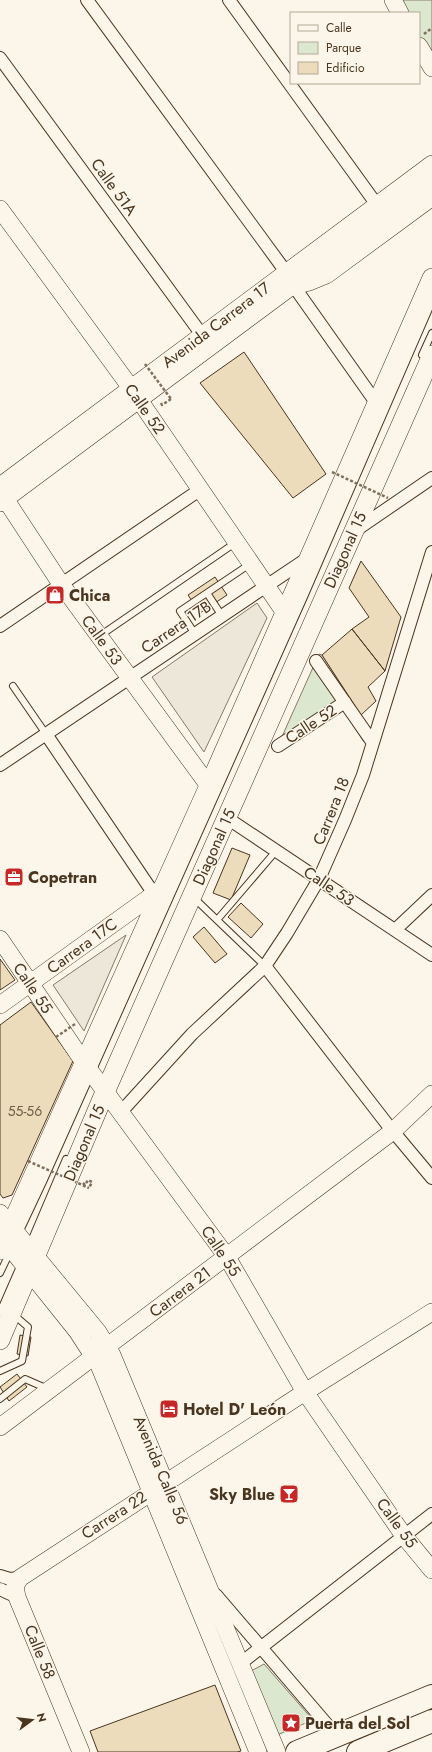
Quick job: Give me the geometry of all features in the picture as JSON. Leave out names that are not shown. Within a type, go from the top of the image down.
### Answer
[{"type":"highway","points":[[297,1752],[432,1696]]},
{"type":"highway","points":[[358,1752],[432,1721]]},
{"type":"main road","points":[[289,279],[309,282],[326,274],[432,196]]},
{"type":"main road","name":"Diagonal 15","points":[[0,1340],[6,1312],[14,1244],[97,1079],[159,894],[286,613],[432,278]]},
{"type":"main road","name":"Diagonal 15","points":[[14,1244],[97,1079],[192,896],[354,531],[426,358]]},
{"type":"street","points":[[87,0],[289,279],[377,404]]},
{"type":"street","points":[[229,0],[377,205]]},
{"type":"street","points":[[392,0],[399,12]]},
{"type":"street","points":[[421,40],[432,68]]},
{"type":"street","name":"Calle 51A","points":[[0,58],[202,335]]},
{"type":"street","name":"Avenida Carrera 17","points":[[1,495],[289,279],[377,205],[432,164]]},
{"type":"street","name":"Avenida Carrera 17","points":[[135,394],[202,335],[289,279],[432,182]]},
{"type":"street","name":"Calle 52","points":[[0,209],[135,394],[286,613]]},
{"type":"street","points":[[354,531],[430,480]]},
{"type":"street","points":[[0,626],[201,489]]},
{"type":"street","name":"Calle 53","points":[[1,495],[61,584],[209,786]]},
{"type":"street","name":"Carrera 18","points":[[120,1113],[192,1034],[265,966],[287,933],[319,879],[345,820],[373,743],[430,567],[432,552]]},
{"type":"street","name":"Carrera 17B","points":[[0,765],[310,556]]},
{"type":"street","name":"Calle 52","points":[[316,661],[373,743]]},
{"type":"street","name":"Calle 52","points":[[278,746],[345,702]]},
{"type":"street","points":[[46,734],[159,894]]},
{"type":"street","name":"Calle 53","points":[[227,818],[432,955]]},
{"type":"street","name":"Carrera 17C","points":[[0,1005],[159,894]]},
{"type":"street","points":[[395,930],[432,895]]},
{"type":"street","name":"Calle 55","points":[[0,939],[120,1113],[227,1257],[305,1392],[404,1536],[432,1570]]},
{"type":"street","points":[[265,966],[393,1131],[432,1178]]},
{"type":"street","name":"Carrera 21","points":[[0,1427],[393,1131],[432,1094]]},
{"type":"street","name":"Avenida Calle 56","points":[[14,1244],[77,1331],[101,1351],[166,1481],[277,1752]]},
{"type":"street","name":"Carrera 22","points":[[20,1578],[166,1481],[432,1312]]},
{"type":"street","name":"Avenida Calle 56","points":[[101,1351],[151,1491],[258,1752]]},
{"type":"street","points":[[241,1663],[432,1514]]},
{"type":"street","points":[[0,1576],[10,1579],[20,1578]]},
{"type":"street","points":[[0,1590],[17,1597],[16,1586],[20,1578]]},
{"type":"street","points":[[209,1587],[336,1736]]},
{"type":"street","name":"Calle 58","points":[[17,1597],[81,1752]]},
{"type":"lane","points":[[97,1079],[432,302]]},
{"type":"lane","points":[[426,358],[432,333]]},
{"type":"lane","points":[[99,636],[236,542]]},
{"type":"lane","points":[[195,634],[180,611],[251,563]]},
{"type":"lane","points":[[207,592],[222,616]]},
{"type":"lane","points":[[13,686],[46,734]]},
{"type":"lane","points":[[217,920],[276,851]]},
{"type":"lane","points":[[192,896],[265,966]]},
{"type":"lane","points":[[0,1273],[14,1244],[70,1150]]},
{"type":"lane","points":[[0,1371],[22,1361],[28,1327],[6,1312]]},
{"type":"lane","points":[[0,1399],[25,1379],[49,1390]]},
{"type":"path","points":[[421,40],[432,28]]},
{"type":"path","points":[[144,364],[171,399],[162,405],[161,403],[167,398],[165,395]]},
{"type":"path","points":[[332,472],[388,498]]},
{"type":"path","points":[[56,1037],[75,1024]]},
{"type":"path","points":[[28,1161],[89,1188],[92,1182],[88,1180],[85,1185],[79,1182]]},
{"type":"green space","points":[[398,0],[432,0],[432,59],[420,39],[420,12],[404,12]]},
{"type":"green space","points":[[319,654],[322,655],[368,727],[364,742],[343,710],[276,750]]},
{"type":"green space","points":[[264,1664],[313,1720],[277,1735],[251,1671]]},
{"type":"shaded area","points":[[257,603],[267,618],[204,752],[152,677]]},
{"type":"shaded area","points":[[126,935],[84,1031],[53,985]]},
{"type":"building","points":[[244,352],[326,474],[293,498],[200,383]]},
{"type":"building","points":[[361,561],[401,617],[385,671],[352,629],[369,617],[349,588]]},
{"type":"building","points":[[215,577],[227,595],[200,613],[188,595]]},
{"type":"building","points":[[352,629],[385,671],[368,687],[376,701],[361,715],[322,655]]},
{"type":"building","points":[[232,848],[250,855],[231,900],[213,893]]},
{"type":"building","points":[[241,903],[263,924],[251,938],[228,917]]},
{"type":"building","points":[[204,927],[227,954],[215,963],[193,937]]},
{"type":"building","points":[[0,959],[15,980],[0,990]]},
{"type":"building","points":[[31,1002],[73,1061],[12,1195],[3,1198],[0,1194],[0,1025]]},
{"type":"building","points":[[20,1335],[31,1337],[28,1356],[17,1354]]},
{"type":"building","points":[[17,1374],[27,1387],[9,1401],[0,1387]]},
{"type":"building","points":[[215,1685],[241,1751],[98,1752],[90,1731]]},
{"type":"place","name":"Chica","points":[[55,595]]},
{"type":"place","name":"Copetran","points":[[14,877]]},
{"type":"place","name":"Hotel D' León","points":[[169,1409]]},
{"type":"place","name":"Sky Blue","points":[[289,1494]]},
{"type":"place","name":"Puerta del Sol","points":[[291,1723]]}]
